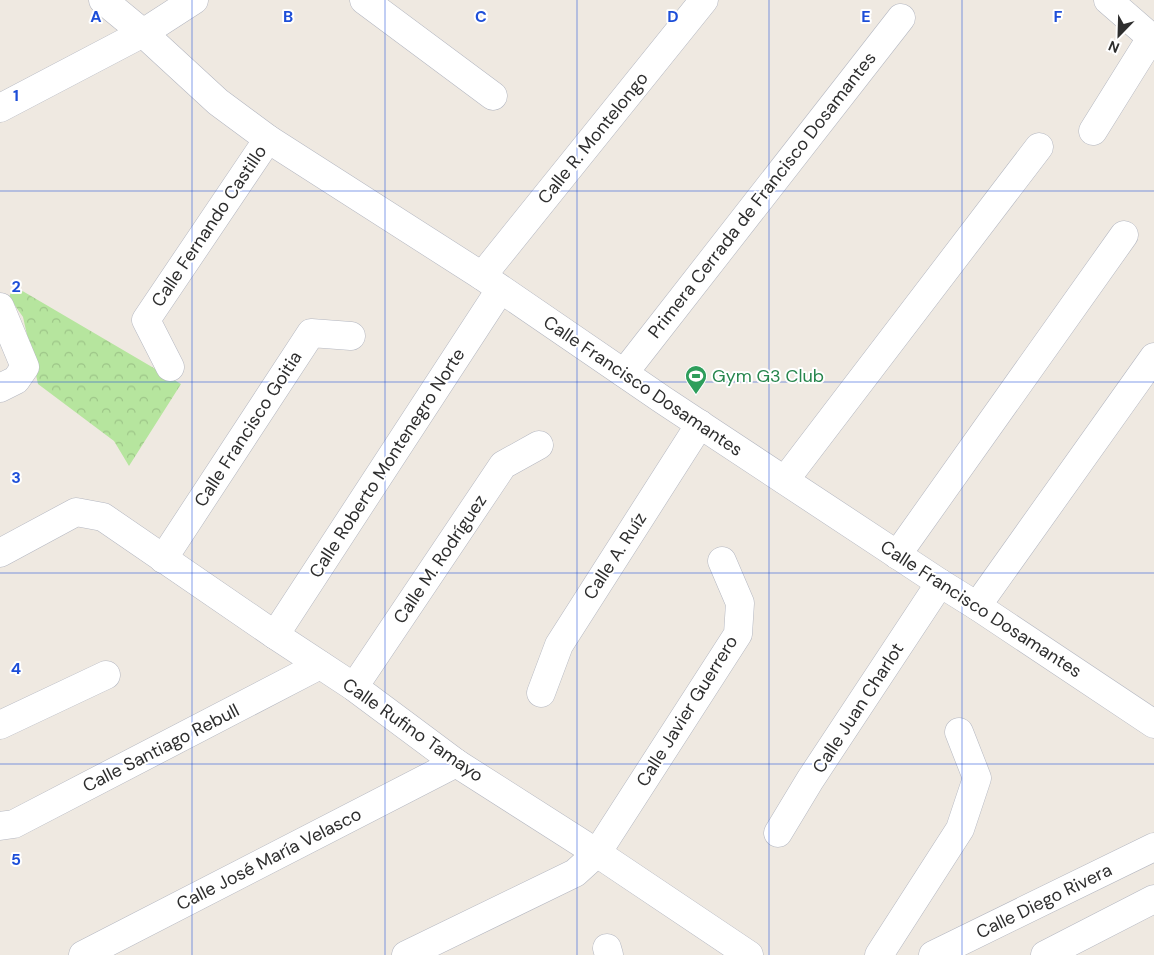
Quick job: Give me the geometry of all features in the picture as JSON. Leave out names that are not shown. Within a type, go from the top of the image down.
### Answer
[{"type":"street","name":"Calle Francisco Dosamantes","points":[[103,0],[143,33],[218,102],[268,139],[491,283],[700,424],[1154,724]]},
{"type":"street","points":[[0,108],[143,33],[194,0]]},
{"type":"street","points":[[364,0],[493,96]]},
{"type":"street","name":"Calle R. Montelongo","points":[[491,283],[704,0]]},
{"type":"street","points":[[1094,131],[1153,39],[1108,0]]},
{"type":"street","name":"Primera Cerrada de Francisco Dosamantes","points":[[624,373],[901,18]]},
{"type":"street","name":"Calle Fernando Castillo","points":[[170,367],[146,320],[268,139]]},
{"type":"street","points":[[785,480],[1039,147]]},
{"type":"street","points":[[897,555],[1124,235]]},
{"type":"street","name":"Calle Roberto Montenegro Norte","points":[[274,635],[491,283]]},
{"type":"street","points":[[0,307],[25,367],[8,384]]},
{"type":"street","name":"Calle Francisco Goitia","points":[[163,559],[311,333],[352,336]]},
{"type":"street","points":[[977,606],[1154,357]]},
{"type":"street","name":"Calle A. Ruíz","points":[[542,694],[559,645],[700,424]]},
{"type":"street","name":"Calle M. Rodríguez","points":[[354,687],[503,465],[539,445]]},
{"type":"street","name":"Calle Rufino Tamayo","points":[[0,553],[76,512],[103,517],[274,635],[354,687],[456,763],[597,853],[749,955]]},
{"type":"street","name":"Calle Javier Guerrero","points":[[406,955],[575,873],[597,853],[738,634],[740,603],[722,561]]},
{"type":"street","name":"Calle Juan Charlot","points":[[778,833],[810,780],[940,583]]},
{"type":"street","name":"Calle Santiago Rebull","points":[[0,826],[14,824],[320,665]]},
{"type":"street","points":[[0,725],[106,675]]},
{"type":"street","points":[[879,955],[960,828],[977,778],[960,732]]},
{"type":"street","name":"Calle José María Velasco","points":[[83,955],[456,763]]},
{"type":"street","name":"Calle Diego Rivera","points":[[933,955],[1154,846]]},
{"type":"street","points":[[1045,955],[1154,898]]},
{"type":"green space","points":[[14,286],[181,384],[129,466],[114,441],[38,384],[23,317],[9,297]]},
{"type":"place","name":"Gym G3 Club","points":[[696,395]]}]
